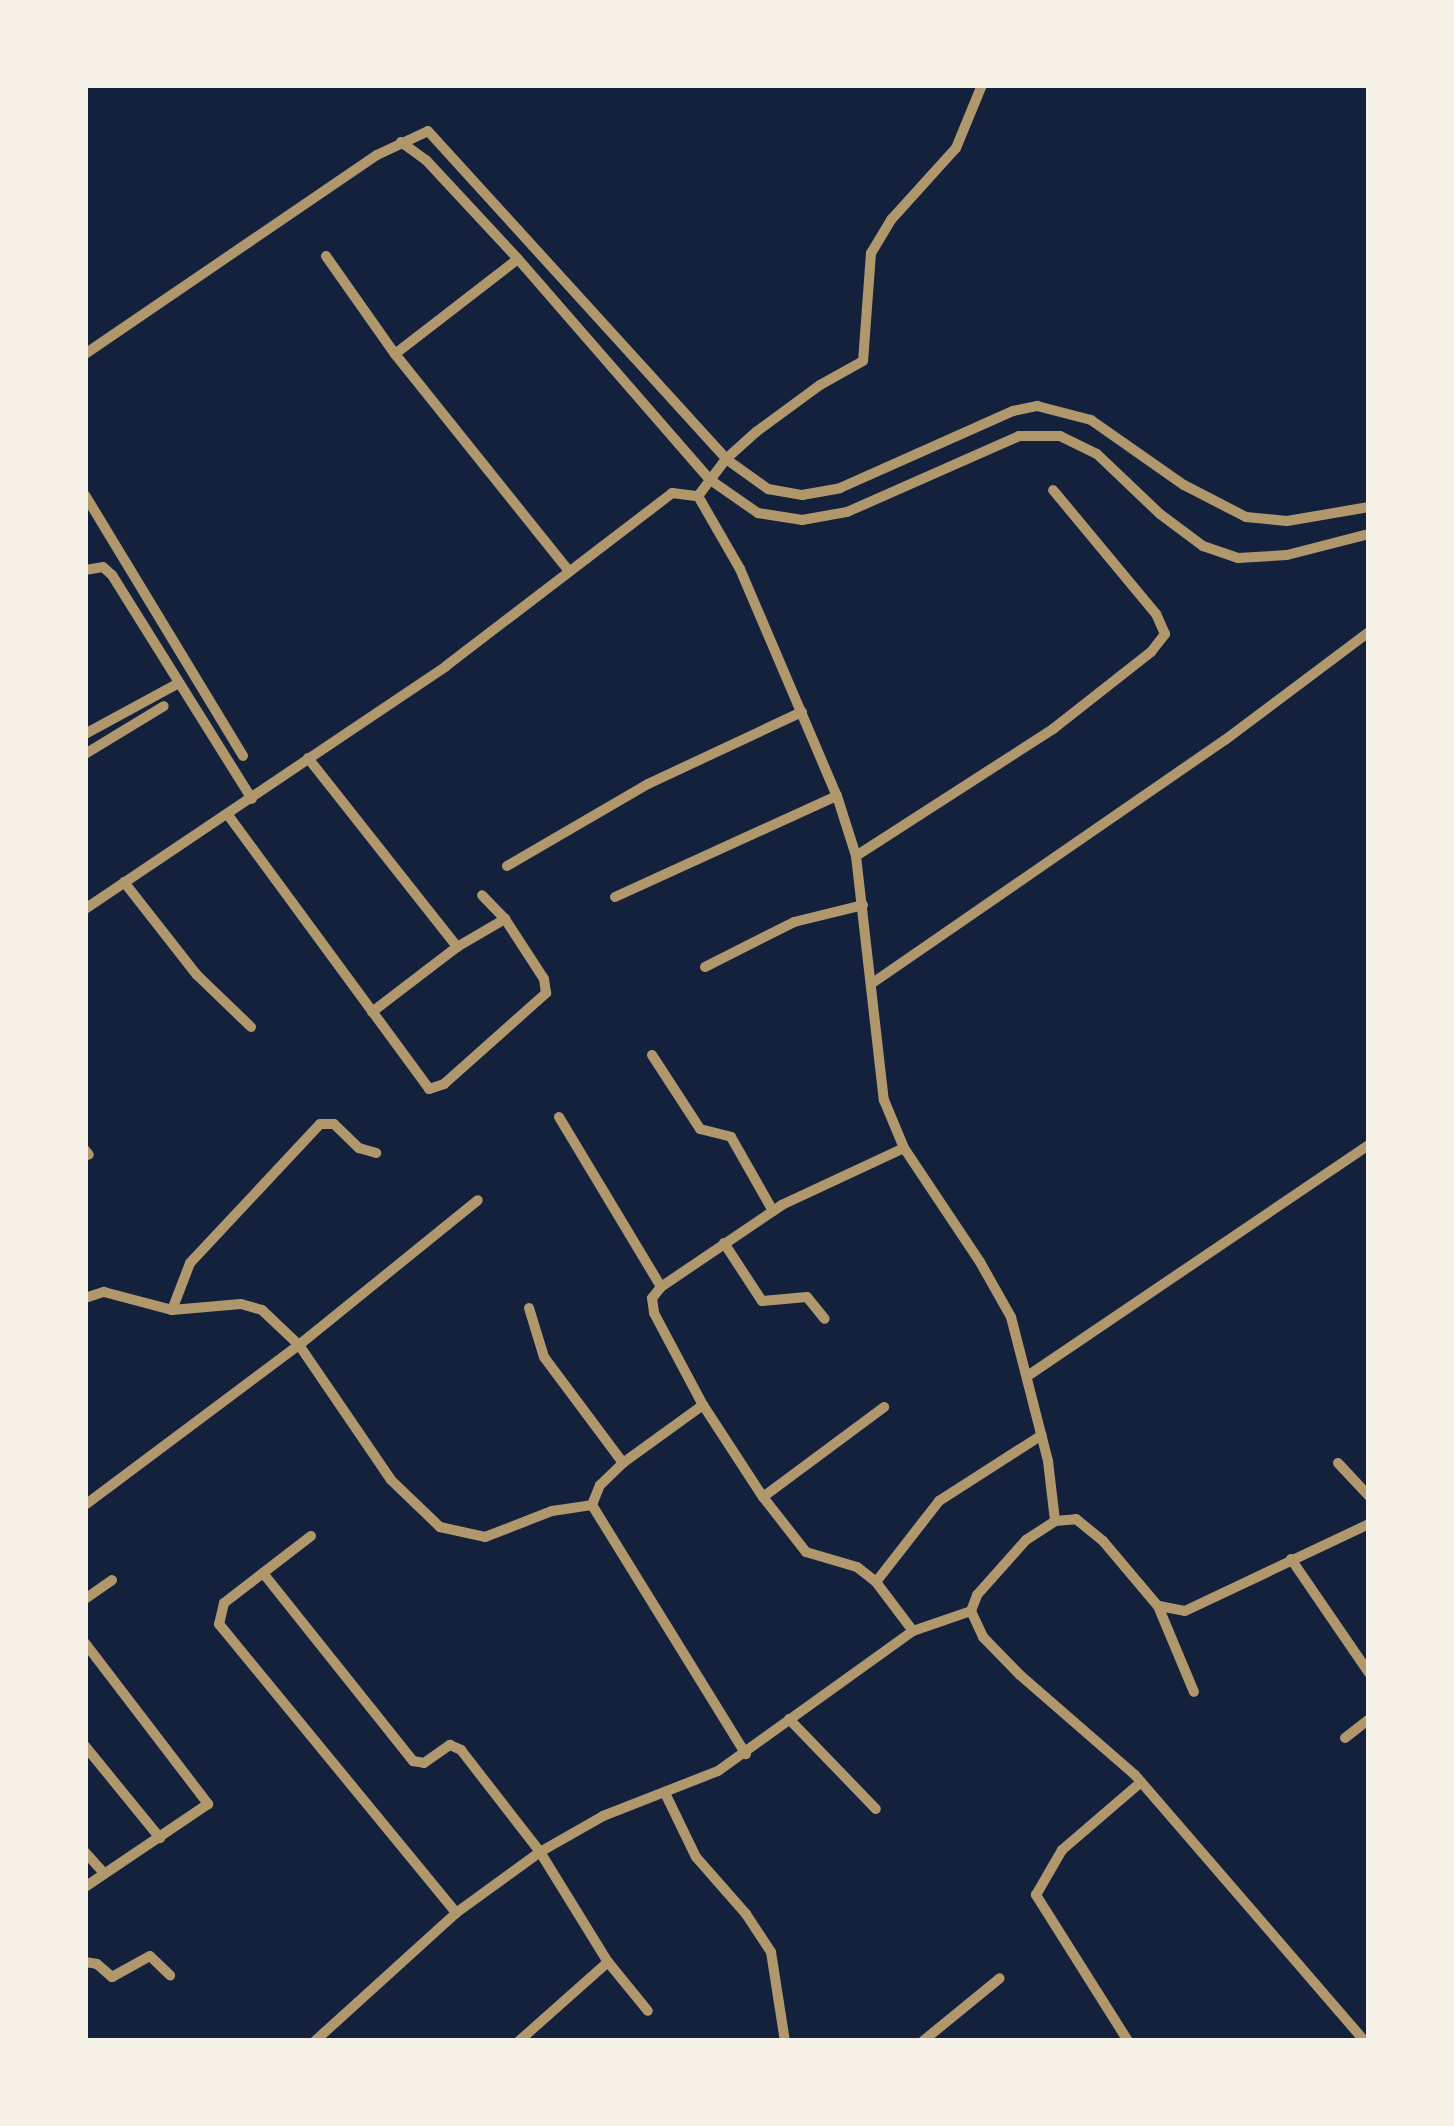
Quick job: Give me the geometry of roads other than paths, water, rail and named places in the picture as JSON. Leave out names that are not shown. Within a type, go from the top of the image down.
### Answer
[{"type":"street","points":[[698,496],[726,459],[782,411],[862,361],[871,253],[891,220],[956,148],[982,85]]},
{"type":"street","points":[[85,354],[422,131],[433,133],[726,459],[768,489],[802,495],[840,488],[1013,410],[1037,406],[1091,420],[1184,486],[1246,517],[1286,521],[1369,507]]},
{"type":"street","points":[[401,142],[426,160],[518,260],[709,479],[758,513],[802,520],[847,512],[1018,436],[1060,436],[1097,454],[1160,514],[1203,546],[1238,558],[1287,555],[1369,534]]},
{"type":"street","points":[[326,256],[394,354],[570,571]]},
{"type":"street","points":[[394,354],[518,260]]},
{"type":"street","points":[[856,856],[1053,729],[1151,652],[1165,634],[1156,614],[1053,490]]},
{"type":"street","points":[[85,909],[446,666],[672,494],[698,496]]},
{"type":"street","points":[[85,495],[242,756]]},
{"type":"street","points":[[698,496],[740,569],[836,796],[856,856],[884,1100],[904,1148],[998,1292],[1028,1375],[1042,1435],[1054,1521]]},
{"type":"street","points":[[85,570],[103,567],[112,574],[252,799]]},
{"type":"street","points":[[871,984],[1225,740],[1369,632]]},
{"type":"street","points":[[85,734],[177,684]]},
{"type":"street","points":[[85,754],[164,706]]},
{"type":"street","points":[[507,866],[648,784],[802,712]]},
{"type":"street","points":[[308,758],[456,947]]},
{"type":"street","points":[[615,896],[836,796]]},
{"type":"street","points":[[228,816],[422,1085],[429,1089],[444,1084],[546,994],[544,978],[506,919],[482,895]]},
{"type":"street","points":[[124,882],[197,974],[252,1027]]},
{"type":"street","points":[[705,966],[794,922],[863,905]]},
{"type":"street","points":[[372,1012],[456,947],[506,919]]},
{"type":"street","points":[[652,1055],[700,1130],[731,1136],[773,1211]]},
{"type":"street","points":[[559,1117],[661,1287]]},
{"type":"street","points":[[172,1310],[190,1264],[320,1124],[334,1124],[358,1148],[376,1152]]},
{"type":"street","points":[[1028,1375],[1369,1144]]},
{"type":"street","points":[[904,1148],[773,1211],[661,1287],[652,1298],[654,1313],[703,1405],[763,1496],[806,1552],[857,1567],[876,1582],[913,1631]]},
{"type":"street","points":[[85,1505],[299,1345],[478,1200]]},
{"type":"street","points":[[724,1243],[762,1301],[807,1297],[825,1319]]},
{"type":"street","points":[[85,1298],[119,1294],[172,1310],[252,1305],[299,1345],[391,1480],[440,1527],[485,1536],[552,1512],[592,1505]]},
{"type":"street","points":[[529,1308],[544,1357],[623,1463]]},
{"type":"street","points":[[592,1505],[600,1486],[623,1463],[703,1405]]},
{"type":"street","points":[[763,1496],[884,1407]]},
{"type":"street","points":[[876,1582],[939,1501],[1042,1435]]},
{"type":"street","points":[[1338,1464],[1369,1496]]},
{"type":"street","points":[[592,1505],[746,1754]]},
{"type":"street","points":[[315,2041],[456,1913],[540,1852],[603,1816],[665,1794],[746,1754],[913,1631],[970,1611],[996,1571],[1026,1540],[1054,1521],[1076,1520],[1093,1530],[1158,1606],[1194,1692]]},
{"type":"street","points":[[1158,1606],[1185,1612],[1369,1524]]},
{"type":"street","points":[[311,1536],[224,1603],[218,1616],[223,1631],[456,1913]]},
{"type":"street","points":[[1290,1560],[1369,1671]]},
{"type":"street","points":[[263,1573],[413,1761],[424,1764],[456,1746],[540,1852],[608,1962],[648,2010]]},
{"type":"street","points":[[85,1599],[112,1580]]},
{"type":"street","points":[[970,1611],[984,1637],[1020,1675],[1141,1782],[1365,2041]]},
{"type":"street","points":[[85,1642],[207,1799],[204,1810],[85,1887]]},
{"type":"street","points":[[1345,1738],[1369,1719]]},
{"type":"street","points":[[789,1720],[876,1809]]},
{"type":"street","points":[[85,1746],[160,1838]]},
{"type":"street","points":[[1128,2041],[1036,1895],[1062,1850],[1141,1782]]},
{"type":"street","points":[[665,1794],[696,1857],[746,1914],[771,1952],[785,2041]]},
{"type":"street","points":[[85,1852],[104,1873]]},
{"type":"street","points":[[85,1962],[97,1964],[112,1977],[150,1956],[170,1975]]},
{"type":"street","points":[[519,2041],[608,1962]]},
{"type":"street","points":[[923,2041],[1000,1978]]}]
